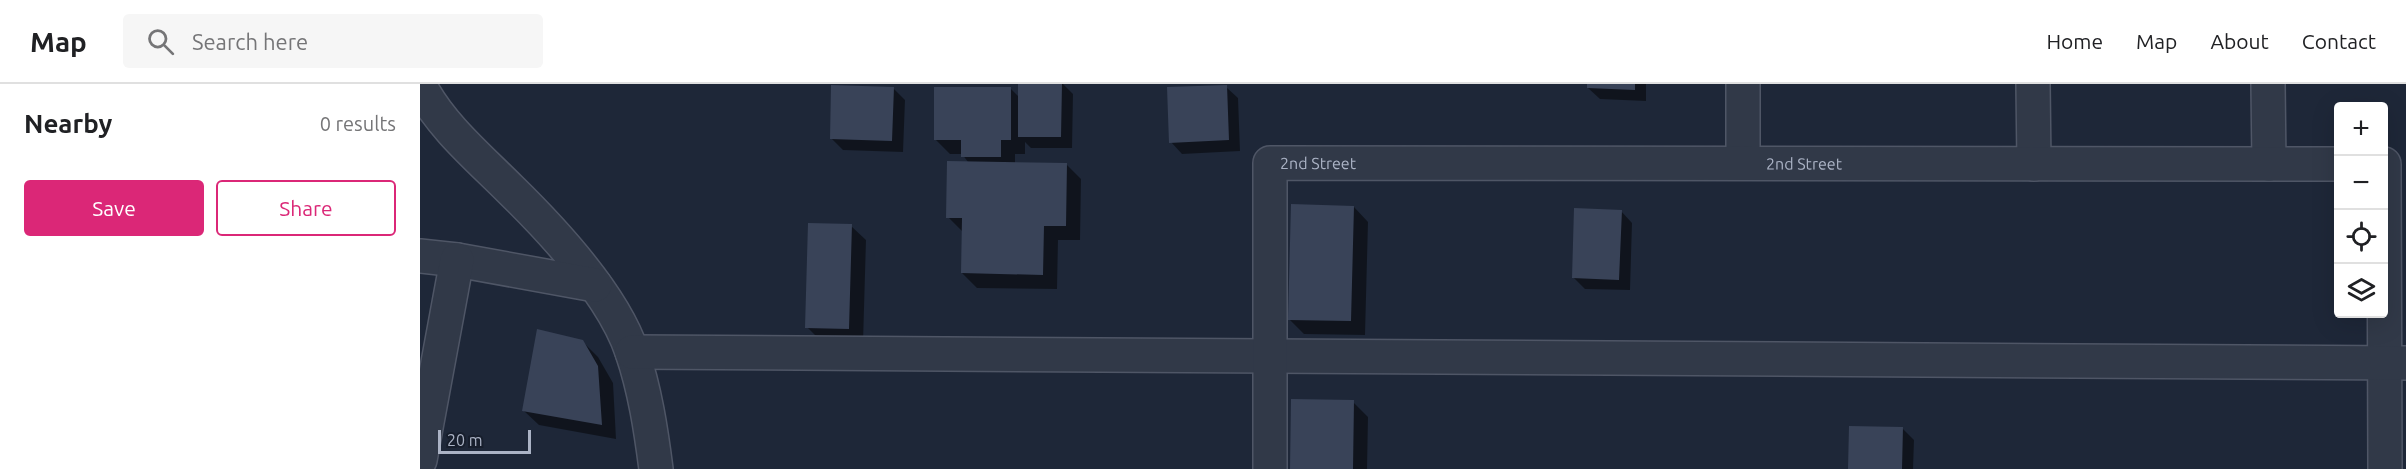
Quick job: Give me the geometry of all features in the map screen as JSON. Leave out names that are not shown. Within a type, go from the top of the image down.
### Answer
[{"type":"street","points":[[1743,84],[1743,163]]},
{"type":"street","points":[[2033,84],[2034,164]]},
{"type":"street","points":[[2268,84],[2269,164]]},
{"type":"street","points":[[420,86],[451,130],[513,191],[595,285],[610,308],[632,351],[642,390],[656,469]]},
{"type":"street","name":"2nd Street","points":[[1270,356],[1270,163],[2334,164]]},
{"type":"street","points":[[2388,164],[2406,164]]},
{"type":"street","points":[[2385,469],[2395,363],[2387,210]]},
{"type":"street","points":[[420,256],[458,260],[595,285]]},
{"type":"street","points":[[420,460],[458,260]]},
{"type":"street","points":[[632,351],[2395,363]]},
{"type":"street","points":[[1270,356],[1270,469]]},
{"type":"building","points":[[1018,84],[1062,84],[1061,137],[1018,137]]},
{"type":"building","points":[[1587,84],[1635,84],[1635,90],[1587,88]]},
{"type":"building","points":[[831,85],[894,87],[892,141],[830,139]]},
{"type":"building","points":[[1227,85],[1229,140],[1169,143],[1167,87]]},
{"type":"building","points":[[934,87],[1011,87],[1011,140],[1001,140],[1001,157],[961,157],[961,140],[934,140]]},
{"type":"building","points":[[947,161],[1067,163],[1066,226],[1044,226],[1043,275],[961,273],[962,218],[946,218]]},
{"type":"building","points":[[1291,204],[1354,206],[1351,321],[1288,320]]},
{"type":"building","points":[[1574,208],[1622,210],[1619,280],[1572,278]]},
{"type":"building","points":[[808,223],[852,224],[849,329],[805,328]]},
{"type":"building","points":[[537,329],[583,340],[598,366],[602,425],[522,411]]},
{"type":"building","points":[[1291,399],[1354,400],[1353,469],[1290,469]]},
{"type":"building","points":[[1849,426],[1903,427],[1902,469],[1848,469]]}]
